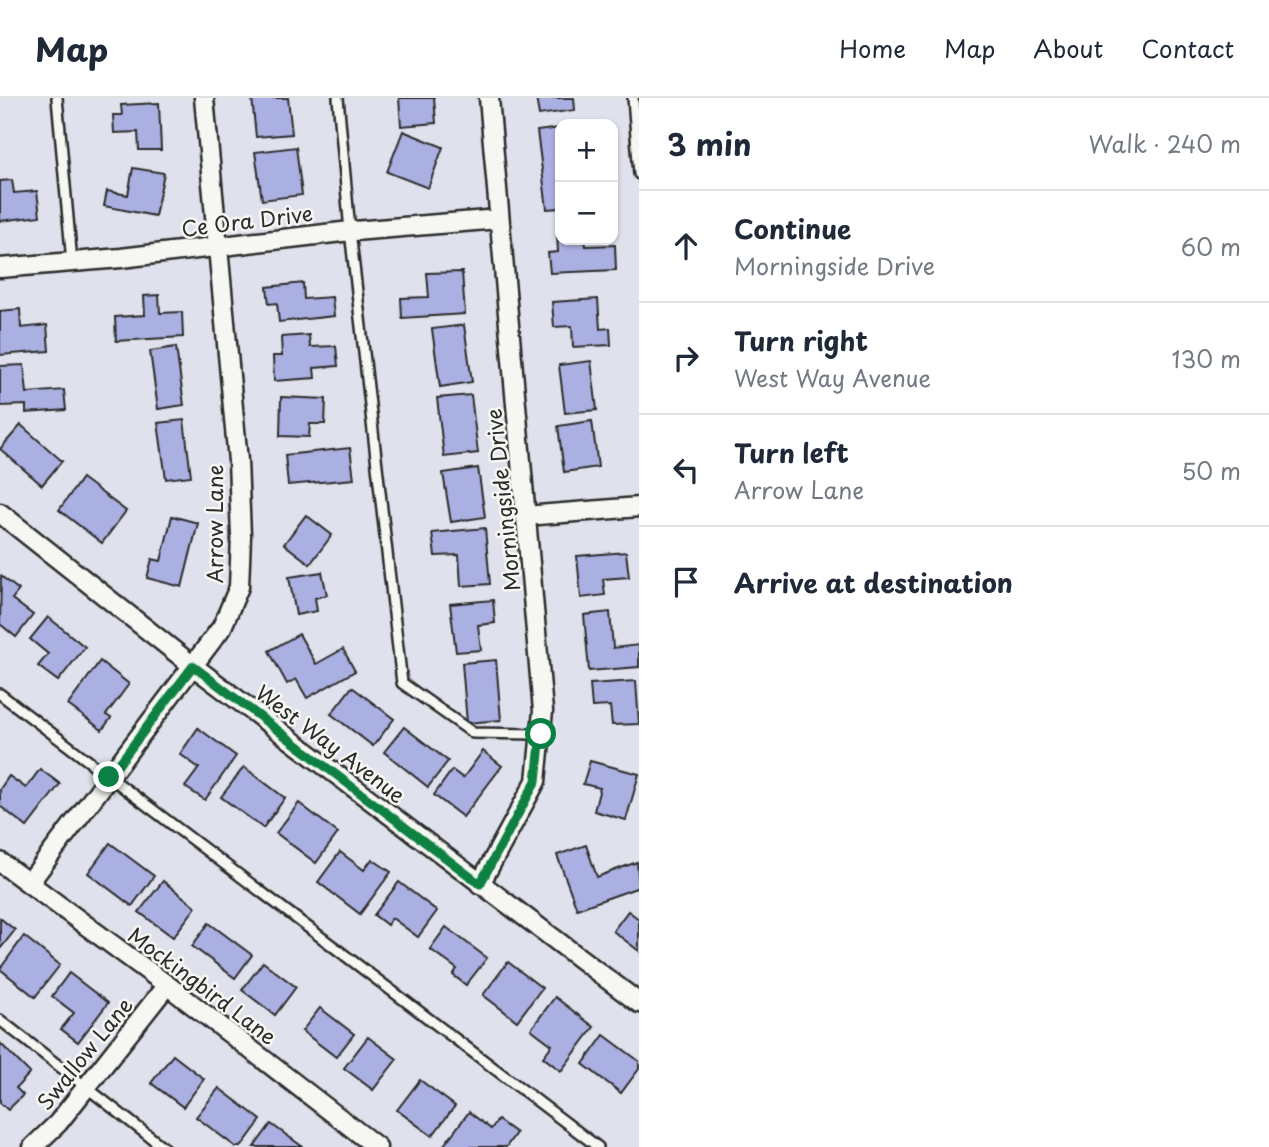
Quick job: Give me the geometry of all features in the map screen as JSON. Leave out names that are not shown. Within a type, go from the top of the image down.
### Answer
[{"type":"street","name":"Arrow Lane","points":[[29,883],[222,627],[239,587],[241,536],[238,461],[204,98]]},
{"type":"street","name":"Morningside Drive","points":[[480,884],[536,781],[543,711],[489,98]]},
{"type":"street","name":"Ce Ora Drive","points":[[0,268],[499,219]]},
{"type":"street","points":[[525,516],[639,507]]},
{"type":"street","name":"West Way Avenue","points":[[0,513],[193,666],[639,1003]]},
{"type":"street","name":"Mockingbird Lane","points":[[0,862],[167,985],[371,1145]]},
{"type":"street","name":"Swallow Lane","points":[[33,1147],[58,1123],[167,985]]},
{"type":"lane","points":[[57,98],[72,262]]},
{"type":"lane","points":[[338,98],[350,232],[402,683],[473,733],[541,734]]},
{"type":"lane","points":[[633,98],[639,174]]},
{"type":"lane","points":[[0,694],[598,1147]]},
{"type":"lane","points":[[0,1020],[163,1147]]},
{"type":"building","points":[[252,98],[288,98],[292,134],[256,137]]},
{"type":"building","points":[[399,98],[434,98],[436,123],[401,126]]},
{"type":"building","points":[[536,98],[574,98],[575,110],[539,115]]},
{"type":"building","points":[[159,103],[161,150],[139,150],[138,132],[114,133],[113,115],[122,115],[121,105]]},
{"type":"building","points":[[555,129],[555,208],[547,209],[537,131]]},
{"type":"building","points":[[403,131],[443,147],[428,188],[387,172]]},
{"type":"building","points":[[296,147],[302,195],[262,200],[255,152]]},
{"type":"building","points":[[133,168],[164,173],[155,216],[104,206],[107,191],[128,195]]},
{"type":"building","points":[[12,180],[14,193],[37,191],[40,216],[0,221],[0,181]]},
{"type":"building","points":[[558,245],[615,245],[616,270],[550,273],[548,253],[558,252]]},
{"type":"building","points":[[462,272],[465,314],[402,318],[401,298],[429,297],[427,273]]},
{"type":"building","points":[[303,283],[304,299],[332,297],[334,316],[279,322],[277,303],[269,304],[267,287]]},
{"type":"building","points":[[159,295],[160,313],[182,312],[183,337],[116,341],[115,317],[145,315],[144,296]]},
{"type":"building","points":[[598,299],[600,329],[610,328],[611,345],[573,347],[572,326],[554,327],[552,302]]},
{"type":"building","points":[[20,309],[21,328],[47,325],[49,351],[0,355],[0,311]]},
{"type":"building","points":[[464,325],[472,382],[440,387],[432,329]]},
{"type":"building","points":[[309,335],[310,347],[336,346],[338,366],[314,368],[315,378],[274,381],[273,356],[282,356],[281,337]]},
{"type":"building","points":[[176,347],[184,405],[158,409],[150,351]]},
{"type":"building","points":[[591,361],[597,410],[565,413],[559,365]]},
{"type":"building","points":[[24,365],[27,393],[64,390],[66,410],[26,413],[26,405],[0,406],[0,366]]},
{"type":"building","points":[[471,395],[478,453],[444,457],[437,398]]},
{"type":"building","points":[[281,397],[326,399],[325,424],[310,424],[309,437],[280,436]]},
{"type":"building","points":[[184,420],[191,476],[166,479],[158,423]]},
{"type":"building","points":[[592,421],[598,467],[564,472],[558,426]]},
{"type":"building","points":[[21,425],[62,461],[42,485],[0,449]]},
{"type":"building","points":[[350,448],[354,479],[288,485],[285,455]]},
{"type":"building","points":[[478,468],[485,517],[451,522],[443,473]]},
{"type":"building","points":[[82,478],[126,511],[102,543],[59,510]]},
{"type":"building","points":[[306,515],[332,535],[310,564],[284,544]]},
{"type":"building","points":[[172,516],[198,523],[182,587],[147,578],[152,559],[161,561]]},
{"type":"building","points":[[485,528],[490,584],[461,586],[459,555],[435,556],[432,533]]},
{"type":"building","points":[[626,552],[629,577],[603,579],[605,595],[581,598],[577,556]]},
{"type":"building","points":[[322,572],[327,595],[315,598],[317,611],[296,615],[289,577]]},
{"type":"building","points":[[1,576],[19,590],[12,599],[33,615],[16,637],[0,624]]},
{"type":"building","points":[[493,600],[495,623],[478,625],[481,650],[456,652],[450,604]]},
{"type":"building","points":[[610,612],[613,648],[639,645],[639,667],[589,671],[584,615]]},
{"type":"building","points":[[48,617],[85,647],[58,681],[38,666],[48,654],[30,639]]},
{"type":"building","points":[[299,634],[316,664],[343,649],[355,671],[307,698],[296,679],[287,684],[269,651]]},
{"type":"building","points":[[496,660],[501,720],[467,723],[462,663]]},
{"type":"building","points":[[100,661],[129,684],[106,715],[111,718],[102,730],[68,705]]},
{"type":"building","points":[[636,681],[639,724],[612,725],[610,706],[592,707],[590,684]]},
{"type":"building","points":[[352,687],[394,719],[373,746],[331,714]]},
{"type":"building","points":[[404,727],[448,761],[428,787],[384,752]]},
{"type":"building","points":[[198,728],[236,756],[205,800],[185,787],[199,768],[180,754]]},
{"type":"building","points":[[483,751],[502,766],[463,817],[434,795],[452,770],[463,778]]},
{"type":"building","points":[[590,761],[639,774],[626,820],[594,811],[600,788],[583,784]]},
{"type":"building","points":[[244,767],[285,798],[263,828],[221,797]]},
{"type":"building","points":[[40,769],[60,784],[27,827],[0,806],[0,789],[9,776],[26,788]]},
{"type":"building","points":[[299,803],[338,833],[316,863],[276,833]]},
{"type":"building","points":[[110,843],[154,876],[132,906],[88,873]]},
{"type":"building","points":[[586,845],[597,877],[637,862],[639,887],[577,909],[557,855]]},
{"type":"building","points":[[340,852],[364,870],[372,859],[391,872],[360,914],[318,882]]},
{"type":"building","points":[[163,881],[196,907],[173,937],[139,912]]},
{"type":"building","points":[[399,882],[437,911],[418,937],[392,918],[387,925],[374,915]]},
{"type":"building","points":[[628,911],[639,919],[639,951],[613,931]]},
{"type":"building","points":[[0,918],[15,930],[0,949]]},
{"type":"building","points":[[209,923],[252,955],[235,978],[192,946]]},
{"type":"building","points":[[446,927],[487,958],[466,985],[453,975],[457,969],[430,949]]},
{"type":"building","points":[[24,936],[60,965],[35,997],[0,969]]},
{"type":"building","points":[[263,962],[296,987],[275,1015],[242,990]]},
{"type":"building","points":[[508,962],[542,988],[517,1021],[483,995]]},
{"type":"building","points":[[69,973],[108,1003],[78,1042],[61,1029],[74,1013],[52,996]]},
{"type":"building","points":[[555,997],[594,1027],[561,1071],[543,1057],[552,1045],[531,1029]]},
{"type":"building","points":[[320,1008],[354,1034],[336,1057],[302,1031]]},
{"type":"building","points":[[604,1035],[639,1061],[639,1069],[621,1093],[583,1064]]},
{"type":"building","points":[[368,1037],[397,1059],[373,1090],[344,1068]]},
{"type":"building","points":[[0,1043],[30,1073],[16,1088],[23,1095],[8,1110],[0,1103]]},
{"type":"building","points":[[173,1055],[204,1079],[183,1107],[151,1083]]},
{"type":"building","points":[[420,1080],[455,1106],[432,1136],[397,1110]]},
{"type":"building","points":[[219,1088],[261,1120],[241,1147],[236,1147],[196,1117]]},
{"type":"building","points":[[469,1112],[491,1129],[498,1120],[516,1133],[506,1147],[444,1145]]},
{"type":"building","points":[[271,1124],[303,1147],[254,1147]]},
{"type":"route","points":[[109,777],[193,666],[480,884],[536,781],[541,734]]}]
